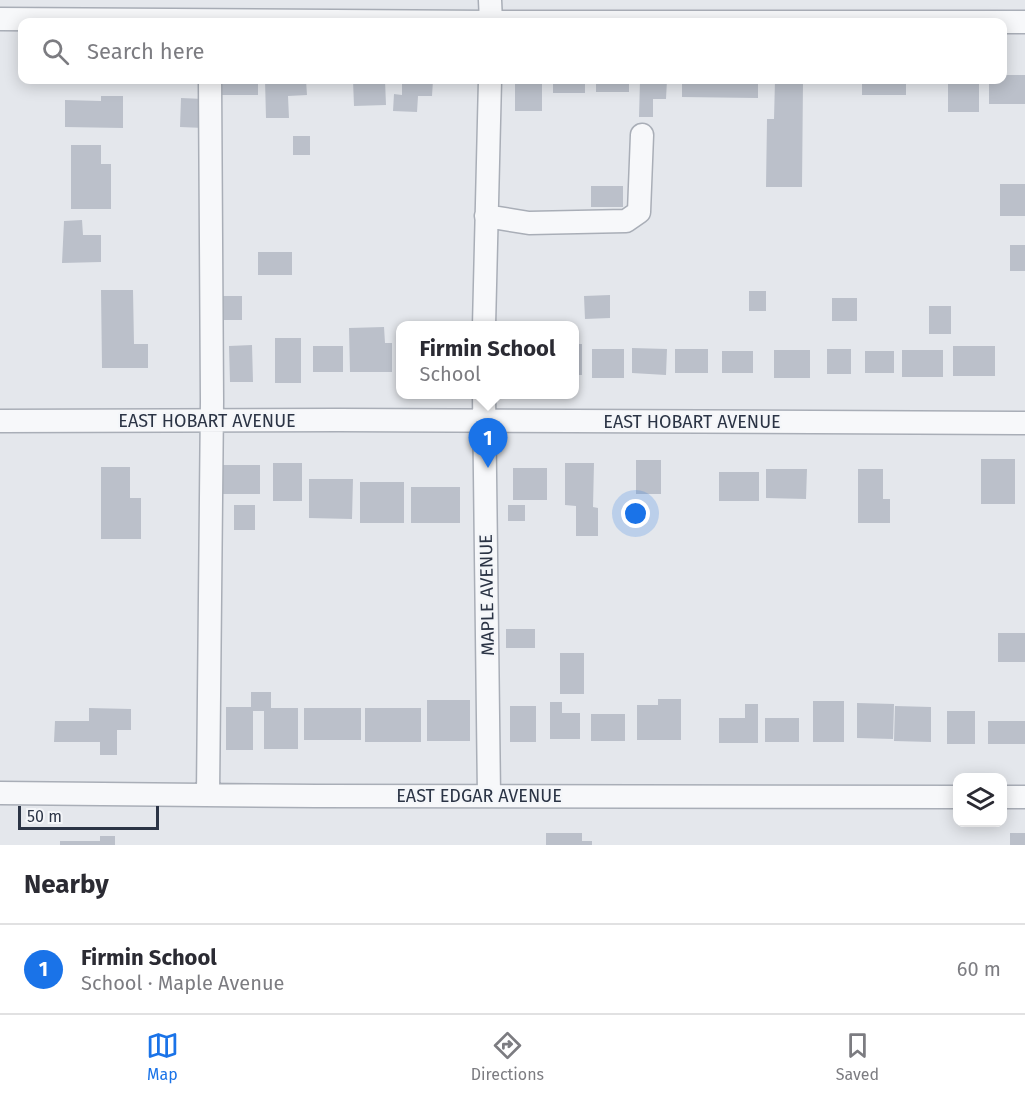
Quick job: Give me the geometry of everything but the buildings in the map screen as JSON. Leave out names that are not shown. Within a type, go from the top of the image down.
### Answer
[{"type":"street","points":[[42,18],[210,14],[720,18]]},
{"type":"street","points":[[0,19],[18,19]]},
{"type":"street","points":[[1007,22],[1025,22]]},
{"type":"street","points":[[208,794],[211,422],[210,84]]},
{"type":"street","points":[[484,321],[490,84]]},
{"type":"street","points":[[486,216],[529,223],[626,221],[639,212],[642,135]]},
{"type":"street","name":"MAPLE AVENUE","points":[[484,399],[489,796]]},
{"type":"street","name":"EAST HOBART AVENUE","points":[[0,421],[1025,423]]},
{"type":"street","name":"EAST EDGAR AVENUE","points":[[0,793],[953,797]]},
{"type":"street","points":[[1007,797],[1025,797]]},
{"type":"place","name":"Firmin School","points":[[488,468]]}]
